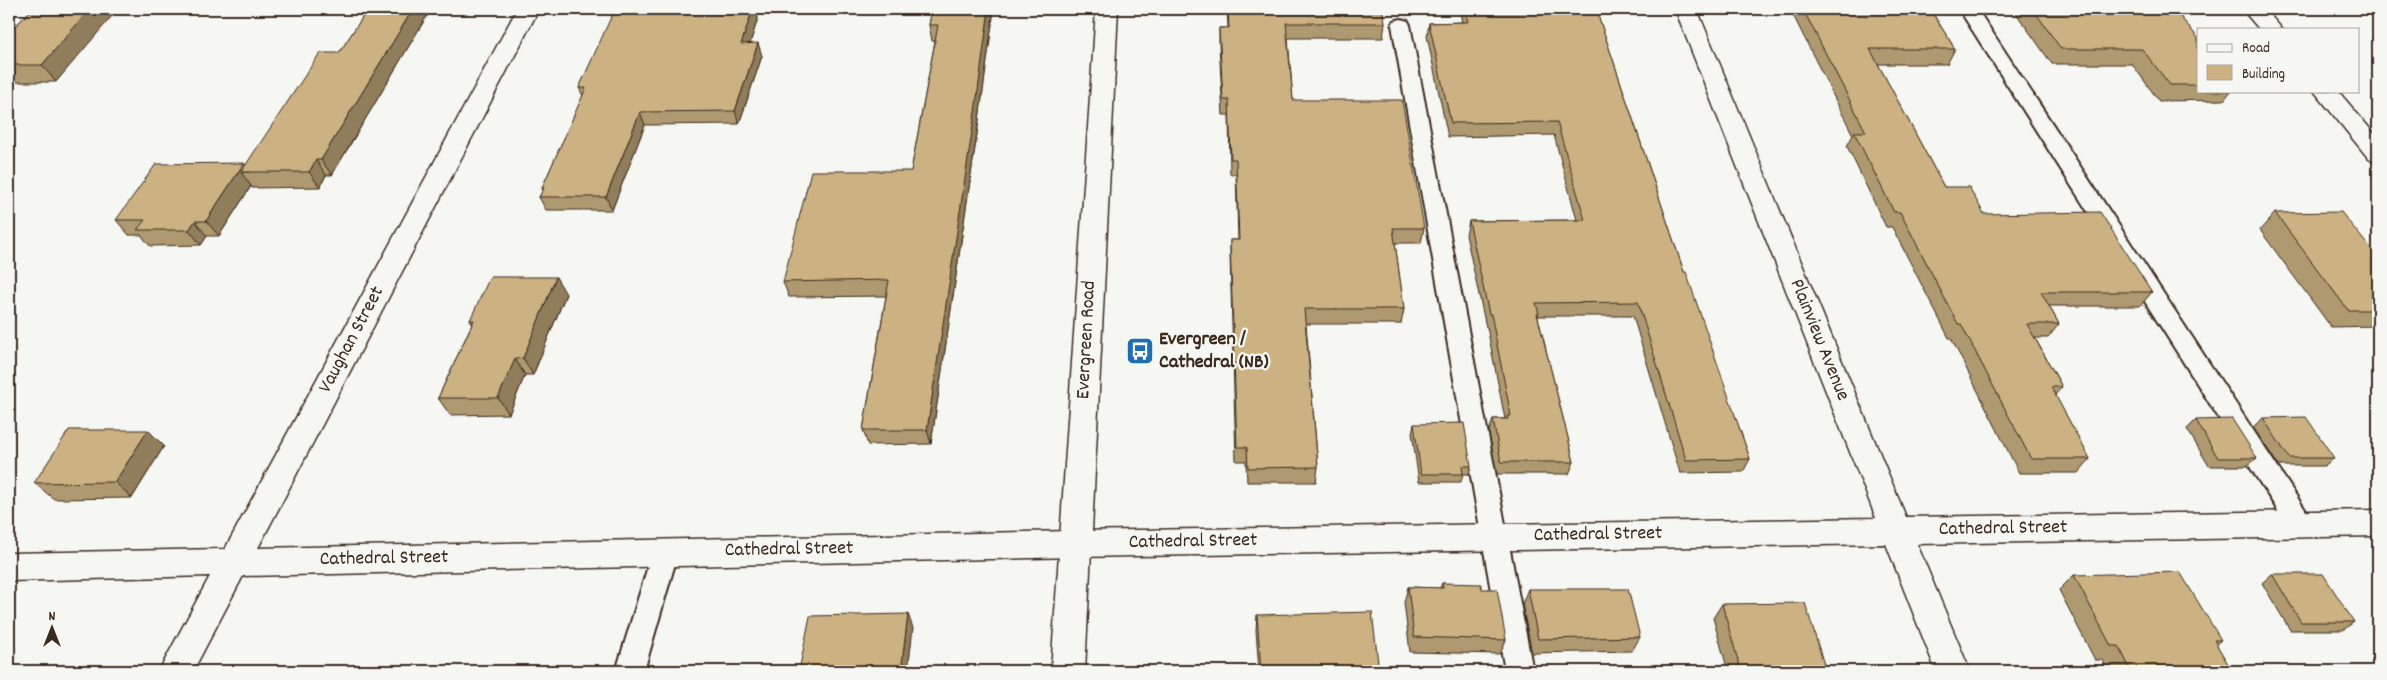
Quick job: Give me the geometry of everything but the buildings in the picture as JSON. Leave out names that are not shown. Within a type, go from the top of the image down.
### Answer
[{"type":"street","name":"Vaughan Street","points":[[176,671],[528,9]]},
{"type":"street","name":"Evergreen Road","points":[[1068,671],[1107,9]]},
{"type":"street","name":"Plainview Avenue","points":[[1686,9],[1953,671]]},
{"type":"street","points":[[2253,9],[2270,28]]},
{"type":"street","points":[[2325,92],[2378,154]]},
{"type":"street","name":"Cathedral Street","points":[[9,567],[1075,544],[2378,524]]},
{"type":"lane","points":[[1968,9],[2302,524]]},
{"type":"lane","points":[[1401,25],[1519,671]]},
{"type":"lane","points":[[630,671],[665,553]]},
{"type":"place","name":"Evergreen / Cathedral (NB)","points":[[1140,351]]}]
